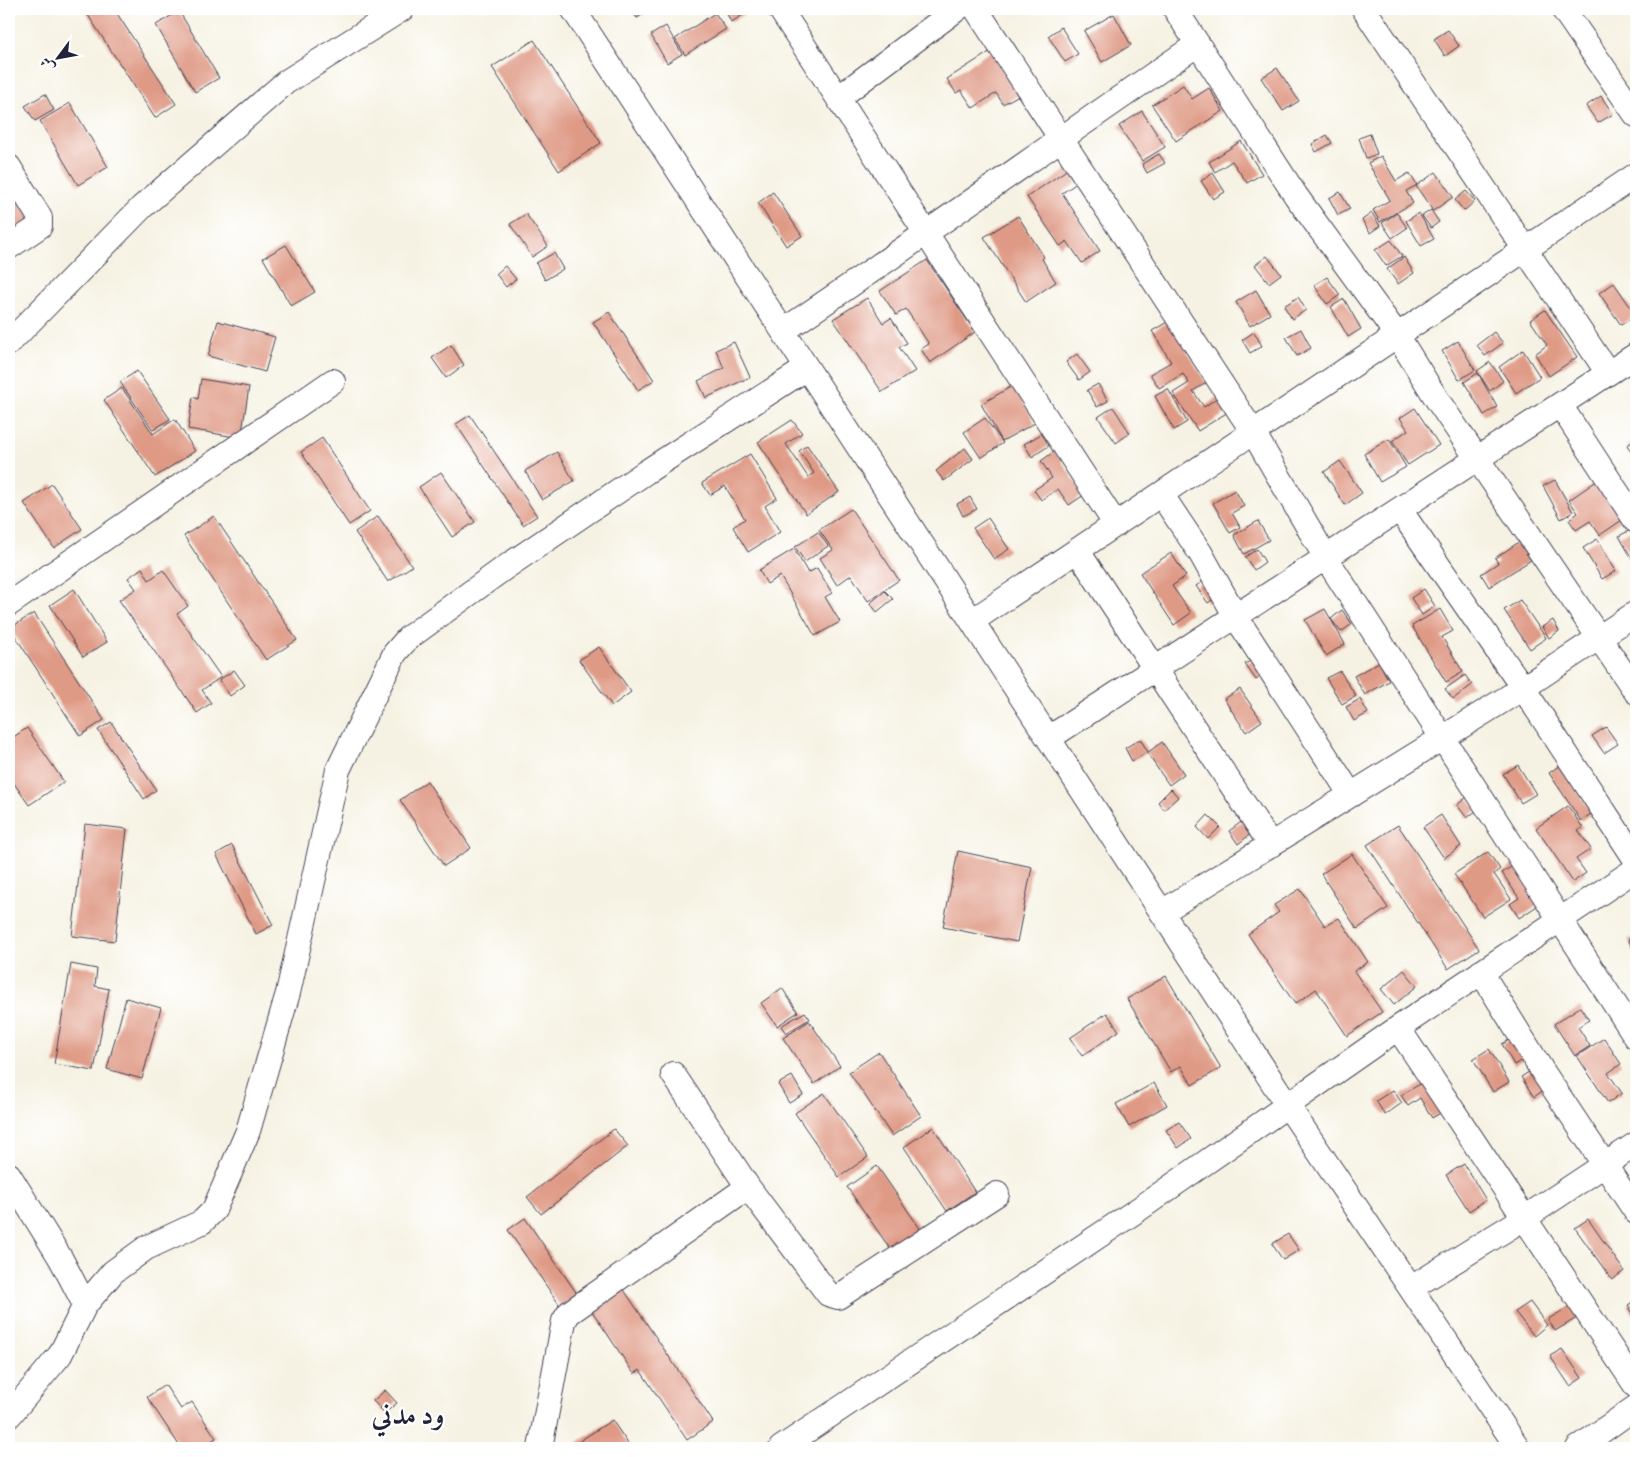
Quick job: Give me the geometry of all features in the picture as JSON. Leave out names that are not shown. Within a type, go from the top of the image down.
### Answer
[{"type":"street","points":[[9,343],[142,207],[286,82],[402,9]]},
{"type":"street","points":[[574,9],[1288,1106],[1518,1448]]},
{"type":"street","points":[[780,9],[1116,525]]},
{"type":"street","points":[[838,98],[958,9]]},
{"type":"street","points":[[976,9],[1253,432],[1326,558],[1636,1037]]},
{"type":"street","points":[[1364,9],[1608,373]]},
{"type":"street","points":[[1563,9],[1636,115]]},
{"type":"street","points":[[1185,12],[1198,44],[1296,196],[1398,335],[1478,458],[1636,692]]},
{"type":"street","points":[[783,331],[928,234],[1061,138],[1198,44]]},
{"type":"street","points":[[9,167],[40,218],[40,226],[9,246]]},
{"type":"street","points":[[972,621],[1636,175]]},
{"type":"street","points":[[1049,738],[1636,355]]},
{"type":"street","points":[[9,1416],[60,1355],[84,1304],[113,1272],[146,1248],[202,1222],[214,1210],[248,1131],[288,993],[338,770],[395,653],[408,638],[503,568],[646,472],[807,368]]},
{"type":"street","points":[[9,604],[333,381]]},
{"type":"street","points":[[1560,405],[1636,521]]},
{"type":"street","points":[[1161,494],[1200,554],[1236,617],[1351,795]]},
{"type":"street","points":[[1400,510],[1523,688],[1636,860]]},
{"type":"street","points":[[1077,550],[1154,671],[1271,845]]},
{"type":"street","points":[[1162,912],[1523,688],[1636,613]]},
{"type":"street","points":[[781,1448],[1288,1106],[1398,1028],[1636,869]]},
{"type":"street","points":[[1481,972],[1636,1212]]},
{"type":"street","points":[[1398,1028],[1526,1217],[1584,1310],[1636,1386]]},
{"type":"street","points":[[673,1074],[748,1187],[828,1294],[838,1298],[997,1194]]},
{"type":"street","points":[[1411,1288],[1526,1217],[1636,1144]]},
{"type":"street","points":[[9,1174],[56,1251],[84,1304]]},
{"type":"street","points":[[540,1448],[564,1321],[569,1313],[748,1187]]},
{"type":"street","points":[[1578,1448],[1636,1407]]},
{"type":"building","points":[[84,9],[114,9],[176,104],[155,118]]},
{"type":"building","points":[[631,9],[651,9],[637,18]]},
{"type":"building","points":[[753,9],[731,22],[725,10]]},
{"type":"building","points":[[179,11],[219,78],[195,92],[156,25]]},
{"type":"building","points":[[715,13],[726,29],[685,55],[675,39]]},
{"type":"building","points":[[1114,14],[1131,45],[1102,62],[1084,31]]},
{"type":"building","points":[[666,26],[682,54],[667,63],[651,35]]},
{"type":"building","points":[[1061,27],[1078,54],[1065,62],[1048,36]]},
{"type":"building","points":[[1448,30],[1459,46],[1445,56],[1434,39]]},
{"type":"building","points":[[534,40],[601,143],[559,171],[492,67]]},
{"type":"building","points":[[991,51],[1019,95],[1003,104],[996,93],[973,108],[961,90],[956,93],[947,79]]},
{"type":"building","points":[[1277,68],[1299,101],[1283,111],[1261,78]]},
{"type":"building","points":[[1183,85],[1192,99],[1209,88],[1223,111],[1176,141],[1152,105]]},
{"type":"building","points":[[45,94],[54,110],[35,121],[25,106]]},
{"type":"building","points":[[1601,96],[1613,114],[1598,123],[1586,106]]},
{"type":"building","points":[[70,103],[108,167],[78,185],[40,121]]},
{"type":"building","points":[[1142,111],[1165,147],[1142,161],[1119,126]]},
{"type":"building","points":[[1370,134],[1377,154],[1366,158],[1359,138]]},
{"type":"building","points":[[1327,135],[1332,143],[1316,152],[1312,144]]},
{"type":"building","points":[[1241,141],[1262,174],[1247,183],[1232,161],[1215,172],[1209,162]]},
{"type":"building","points":[[1159,154],[1165,163],[1147,173],[1142,164]]},
{"type":"building","points":[[1381,156],[1396,181],[1409,173],[1417,185],[1406,191],[1413,203],[1380,222],[1373,210],[1390,200],[1368,163]]},
{"type":"building","points":[[1068,169],[1077,183],[1062,193],[1100,251],[1082,263],[1067,241],[1060,246],[1027,197]]},
{"type":"building","points":[[1436,172],[1453,197],[1433,211],[1416,186]]},
{"type":"building","points":[[1213,173],[1225,192],[1213,199],[1201,181]]},
{"type":"building","points":[[1466,191],[1475,201],[1464,211],[1455,200]]},
{"type":"building","points":[[773,192],[802,236],[786,246],[758,203]]},
{"type":"building","points":[[1340,192],[1350,209],[1338,215],[1329,198]]},
{"type":"building","points":[[22,198],[38,225],[9,242],[9,205]]},
{"type":"building","points":[[1431,210],[1439,222],[1431,228],[1422,216]]},
{"type":"building","points":[[1372,213],[1380,226],[1370,233],[1362,220]]},
{"type":"building","points":[[1397,213],[1407,228],[1392,238],[1382,223]]},
{"type":"building","points":[[1419,213],[1434,239],[1421,246],[1406,221]]},
{"type":"building","points":[[526,214],[548,246],[532,257],[510,224]]},
{"type":"building","points":[[1018,216],[1044,257],[1042,259],[1056,282],[1026,302],[984,237]]},
{"type":"building","points":[[1391,240],[1402,256],[1386,266],[1375,250]]},
{"type":"building","points":[[286,245],[315,292],[291,306],[263,258]]},
{"type":"building","points":[[554,253],[563,269],[545,280],[536,263]]},
{"type":"building","points":[[1267,256],[1281,274],[1269,283],[1255,265]]},
{"type":"building","points":[[1404,257],[1414,273],[1398,284],[1387,269]]},
{"type":"building","points":[[927,260],[975,332],[930,363],[921,349],[929,344],[906,309],[896,315],[880,291]]},
{"type":"building","points":[[505,266],[516,279],[506,287],[496,274]]},
{"type":"building","points":[[1327,277],[1340,295],[1327,304],[1314,285]]},
{"type":"building","points":[[1614,283],[1636,315],[1621,325],[1599,293]]},
{"type":"building","points":[[1256,290],[1270,314],[1250,326],[1236,302]]},
{"type":"building","points":[[1298,297],[1306,310],[1292,319],[1284,306]]},
{"type":"building","points":[[867,298],[883,323],[891,318],[907,343],[899,347],[915,371],[882,392],[833,319]]},
{"type":"building","points":[[1344,299],[1361,329],[1348,337],[1331,307]]},
{"type":"building","points":[[1545,310],[1577,357],[1549,376],[1535,354],[1547,345],[1530,320]]},
{"type":"building","points":[[609,312],[654,380],[638,390],[593,322]]},
{"type":"building","points":[[218,321],[275,337],[265,372],[208,356]]},
{"type":"building","points":[[1169,321],[1206,383],[1193,391],[1204,407],[1218,397],[1228,412],[1198,431],[1173,393],[1189,383],[1183,374],[1159,388],[1150,374],[1171,362],[1152,331]]},
{"type":"building","points":[[1301,329],[1311,348],[1297,356],[1286,337]]},
{"type":"building","points":[[1254,332],[1262,346],[1250,353],[1242,340]]},
{"type":"building","points":[[1494,332],[1503,343],[1485,356],[1477,345]]},
{"type":"building","points":[[1458,341],[1475,370],[1459,380],[1442,351]]},
{"type":"building","points":[[734,342],[750,377],[706,398],[698,381],[724,368],[716,350]]},
{"type":"building","points":[[451,345],[464,365],[446,378],[432,358]]},
{"type":"building","points":[[1523,350],[1540,377],[1516,393],[1499,367]]},
{"type":"building","points":[[1077,354],[1090,372],[1079,380],[1066,362]]},
{"type":"building","points":[[1490,362],[1503,381],[1490,391],[1477,371]]},
{"type":"building","points":[[137,371],[170,419],[153,430],[120,382]]},
{"type":"building","points":[[1478,373],[1497,407],[1484,415],[1464,382]]},
{"type":"building","points":[[201,379],[249,387],[241,438],[188,429],[193,397],[198,399]]},
{"type":"building","points":[[1098,384],[1108,401],[1097,407],[1087,390]]},
{"type":"building","points":[[1014,385],[1035,423],[1002,441],[981,404]]},
{"type":"building","points":[[122,388],[153,434],[175,419],[195,451],[155,477],[104,400]]},
{"type":"building","points":[[1168,389],[1187,422],[1174,430],[1155,396]]},
{"type":"building","points":[[1113,407],[1130,433],[1116,443],[1098,417]]},
{"type":"building","points":[[1415,408],[1439,445],[1408,465],[1392,441],[1408,430],[1400,418]]},
{"type":"building","points":[[470,415],[537,516],[523,525],[456,424]]},
{"type":"building","points":[[985,418],[1003,443],[981,458],[964,432]]},
{"type":"building","points":[[792,420],[802,433],[786,444],[808,477],[814,473],[799,451],[807,445],[839,492],[806,514],[758,442]]},
{"type":"building","points":[[1043,433],[1050,445],[1032,457],[1024,444]]},
{"type":"building","points":[[322,438],[370,511],[349,525],[301,452]]},
{"type":"building","points":[[1389,439],[1406,467],[1380,482],[1364,454]]},
{"type":"building","points":[[1636,440],[1636,458],[1635,459],[1627,445]]},
{"type":"building","points":[[965,448],[973,459],[944,481],[936,471]]},
{"type":"building","points":[[1055,451],[1084,495],[1069,505],[1058,489],[1041,500],[1034,490],[1052,478],[1041,461]]},
{"type":"building","points":[[557,452],[574,481],[542,500],[525,471]]},
{"type":"building","points":[[750,454],[777,498],[765,506],[780,532],[748,552],[733,527],[745,519],[725,486],[710,495],[702,483]]},
{"type":"building","points":[[1340,461],[1362,493],[1345,505],[1324,472]]},
{"type":"building","points":[[441,472],[475,522],[452,537],[419,487]]},
{"type":"building","points":[[1555,480],[1573,512],[1561,519],[1543,486]]},
{"type":"building","points":[[1598,480],[1625,518],[1600,535],[1590,521],[1576,530],[1569,520],[1578,513],[1569,500]]},
{"type":"building","points":[[52,484],[82,529],[54,548],[24,503]]},
{"type":"building","points":[[1235,490],[1244,506],[1232,513],[1240,527],[1230,533],[1213,503]]},
{"type":"building","points":[[970,497],[977,509],[963,516],[957,504]]},
{"type":"building","points":[[851,509],[899,580],[868,601],[851,575],[837,585],[820,558],[833,550],[819,530]]},
{"type":"building","points":[[214,516],[297,640],[266,660],[184,536]]},
{"type":"building","points":[[378,516],[412,566],[388,582],[355,532]]},
{"type":"building","points":[[988,518],[1009,549],[994,559],[973,528]]},
{"type":"building","points":[[1258,521],[1269,540],[1244,554],[1234,535]]},
{"type":"building","points":[[1634,528],[1636,532],[1636,566],[1619,536]]},
{"type":"building","points":[[818,532],[828,546],[805,562],[795,547]]},
{"type":"building","points":[[1597,539],[1616,571],[1602,579],[1583,548]]},
{"type":"building","points":[[1519,542],[1531,560],[1489,587],[1481,574],[1498,563],[1495,558]]},
{"type":"building","points":[[794,549],[808,573],[817,568],[832,593],[825,597],[840,622],[815,636],[780,576],[767,584],[759,570]]},
{"type":"building","points":[[1257,549],[1265,562],[1254,570],[1245,557]]},
{"type":"building","points":[[1171,553],[1186,576],[1172,586],[1191,613],[1174,625],[1140,573]]},
{"type":"building","points":[[142,568],[149,580],[163,570],[188,606],[177,614],[221,677],[202,690],[211,703],[197,713],[119,600],[136,589],[128,578]]},
{"type":"building","points":[[1213,574],[1225,591],[1208,603],[1196,586]]},
{"type":"building","points":[[74,589],[107,642],[83,657],[50,605]]},
{"type":"building","points":[[1424,589],[1435,606],[1422,615],[1411,598]]},
{"type":"building","points":[[885,591],[893,599],[877,612],[870,603]]},
{"type":"building","points":[[1520,600],[1546,638],[1530,649],[1504,610]]},
{"type":"building","points":[[1325,609],[1345,644],[1326,656],[1305,620]]},
{"type":"building","points":[[1440,609],[1453,631],[1442,637],[1463,672],[1446,682],[1412,626]]},
{"type":"building","points":[[1342,610],[1352,624],[1341,632],[1331,619]]},
{"type":"building","points":[[34,613],[104,720],[80,736],[10,628]]},
{"type":"building","points":[[1553,620],[1559,631],[1549,638],[1542,627]]},
{"type":"building","points":[[599,647],[631,692],[612,706],[579,660]]},
{"type":"building","points":[[1261,654],[1271,669],[1256,680],[1245,664]]},
{"type":"building","points":[[1379,662],[1389,681],[1365,695],[1354,676]]},
{"type":"building","points":[[234,670],[245,685],[230,696],[219,680]]},
{"type":"building","points":[[1340,671],[1356,696],[1342,704],[1326,678]]},
{"type":"building","points":[[1465,675],[1472,685],[1453,699],[1445,689]]},
{"type":"building","points":[[1240,689],[1262,721],[1246,732],[1224,699]]},
{"type":"building","points":[[1360,699],[1368,713],[1354,721],[1346,707]]},
{"type":"building","points":[[111,722],[156,790],[144,799],[98,730]]},
{"type":"building","points":[[1606,727],[1618,744],[1604,753],[1592,736]]},
{"type":"building","points":[[27,728],[64,782],[29,805],[9,776],[9,740]]},
{"type":"building","points":[[1140,739],[1148,752],[1132,761],[1125,748]]},
{"type":"building","points":[[1162,742],[1184,774],[1169,785],[1147,753]]},
{"type":"building","points":[[1518,765],[1536,794],[1521,803],[1503,774]]},
{"type":"building","points":[[1560,765],[1592,813],[1581,821],[1549,773]]},
{"type":"building","points":[[427,781],[471,848],[444,866],[400,800]]},
{"type":"building","points":[[1171,789],[1178,797],[1164,810],[1158,802]]},
{"type":"building","points":[[1467,797],[1477,810],[1467,818],[1457,805]]},
{"type":"building","points":[[1568,806],[1583,828],[1578,830],[1591,849],[1576,859],[1586,873],[1573,882],[1536,828]]},
{"type":"building","points":[[1208,815],[1220,827],[1208,839],[1197,827]]},
{"type":"building","points":[[1441,815],[1461,846],[1444,858],[1423,827]]},
{"type":"building","points":[[1244,820],[1253,832],[1238,844],[1229,831]]},
{"type":"building","points":[[85,824],[127,829],[115,941],[72,936]]},
{"type":"building","points":[[1398,825],[1479,949],[1448,969],[1367,845]]},
{"type":"building","points":[[232,845],[273,925],[256,934],[216,854]]},
{"type":"building","points":[[958,851],[1032,867],[1017,942],[943,927]]},
{"type":"building","points":[[1488,852],[1500,869],[1494,874],[1511,899],[1483,917],[1454,874]]},
{"type":"building","points":[[1352,854],[1388,908],[1357,929],[1321,874]]},
{"type":"building","points":[[1514,865],[1540,904],[1519,918],[1510,904],[1519,898],[1502,873]]},
{"type":"building","points":[[1300,889],[1325,926],[1339,918],[1368,962],[1354,971],[1382,1012],[1347,1036],[1316,989],[1295,1004],[1248,934],[1279,912],[1274,905]]},
{"type":"building","points":[[1636,936],[1636,954],[1628,940]]},
{"type":"building","points":[[71,964],[97,969],[95,986],[109,989],[94,1071],[54,1064]]},
{"type":"building","points":[[1404,970],[1417,986],[1394,1005],[1381,989]]},
{"type":"building","points":[[1166,976],[1221,1068],[1192,1085],[1181,1066],[1171,1072],[1127,999]]},
{"type":"building","points":[[782,988],[798,1012],[777,1026],[761,1003]]},
{"type":"building","points":[[126,998],[161,1008],[142,1079],[107,1069]]},
{"type":"building","points":[[1580,1007],[1589,1020],[1578,1027],[1590,1046],[1575,1056],[1554,1024]]},
{"type":"building","points":[[805,1012],[810,1019],[786,1033],[781,1026]]},
{"type":"building","points":[[1107,1013],[1119,1031],[1082,1056],[1070,1038]]},
{"type":"building","points":[[809,1021],[840,1066],[814,1084],[783,1038]]},
{"type":"building","points":[[1513,1038],[1525,1058],[1514,1065],[1502,1044]]},
{"type":"building","points":[[1604,1038],[1621,1064],[1608,1073],[1622,1093],[1608,1103],[1577,1056]]},
{"type":"building","points":[[1489,1049],[1509,1082],[1493,1092],[1473,1059]]},
{"type":"building","points":[[879,1052],[921,1116],[892,1136],[849,1072]]},
{"type":"building","points":[[1532,1070],[1545,1089],[1534,1097],[1521,1077]]},
{"type":"building","points":[[792,1076],[803,1095],[789,1103],[778,1084]]},
{"type":"building","points":[[1429,1079],[1447,1109],[1432,1118],[1420,1098],[1408,1106],[1401,1095]]},
{"type":"building","points":[[1154,1083],[1167,1105],[1129,1127],[1116,1104]]},
{"type":"building","points":[[1393,1090],[1402,1103],[1385,1115],[1376,1101]]},
{"type":"building","points":[[824,1093],[868,1157],[839,1177],[795,1113]]},
{"type":"building","points":[[1179,1122],[1191,1139],[1178,1148],[1166,1130]]},
{"type":"building","points":[[933,1127],[975,1192],[947,1211],[904,1147]]},
{"type":"building","points":[[614,1129],[628,1146],[541,1214],[527,1197]]},
{"type":"building","points":[[1464,1164],[1486,1200],[1469,1211],[1446,1175]]},
{"type":"building","points":[[877,1166],[921,1230],[891,1250],[847,1187]]},
{"type":"building","points":[[525,1218],[580,1298],[563,1310],[508,1230]]},
{"type":"building","points":[[1588,1219],[1624,1271],[1612,1280],[1575,1228]]},
{"type":"building","points":[[1288,1234],[1299,1250],[1283,1260],[1272,1244]]},
{"type":"building","points":[[622,1287],[713,1422],[687,1440],[640,1370],[634,1374],[590,1308]]},
{"type":"building","points":[[1636,1300],[1636,1319],[1628,1305]]},
{"type":"building","points":[[1530,1302],[1547,1325],[1534,1336],[1515,1312]]},
{"type":"building","points":[[1574,1304],[1580,1316],[1555,1331],[1548,1319]]},
{"type":"building","points":[[1562,1349],[1582,1378],[1570,1386],[1550,1356]]},
{"type":"building","points":[[165,1385],[181,1409],[192,1402],[216,1438],[200,1448],[181,1448],[147,1397]]},
{"type":"building","points":[[385,1390],[397,1403],[385,1413],[373,1401]]},
{"type":"building","points":[[612,1420],[631,1448],[582,1448],[578,1442]]},
{"type":"district","name":"ود مدني","points":[[408,1415]]}]
